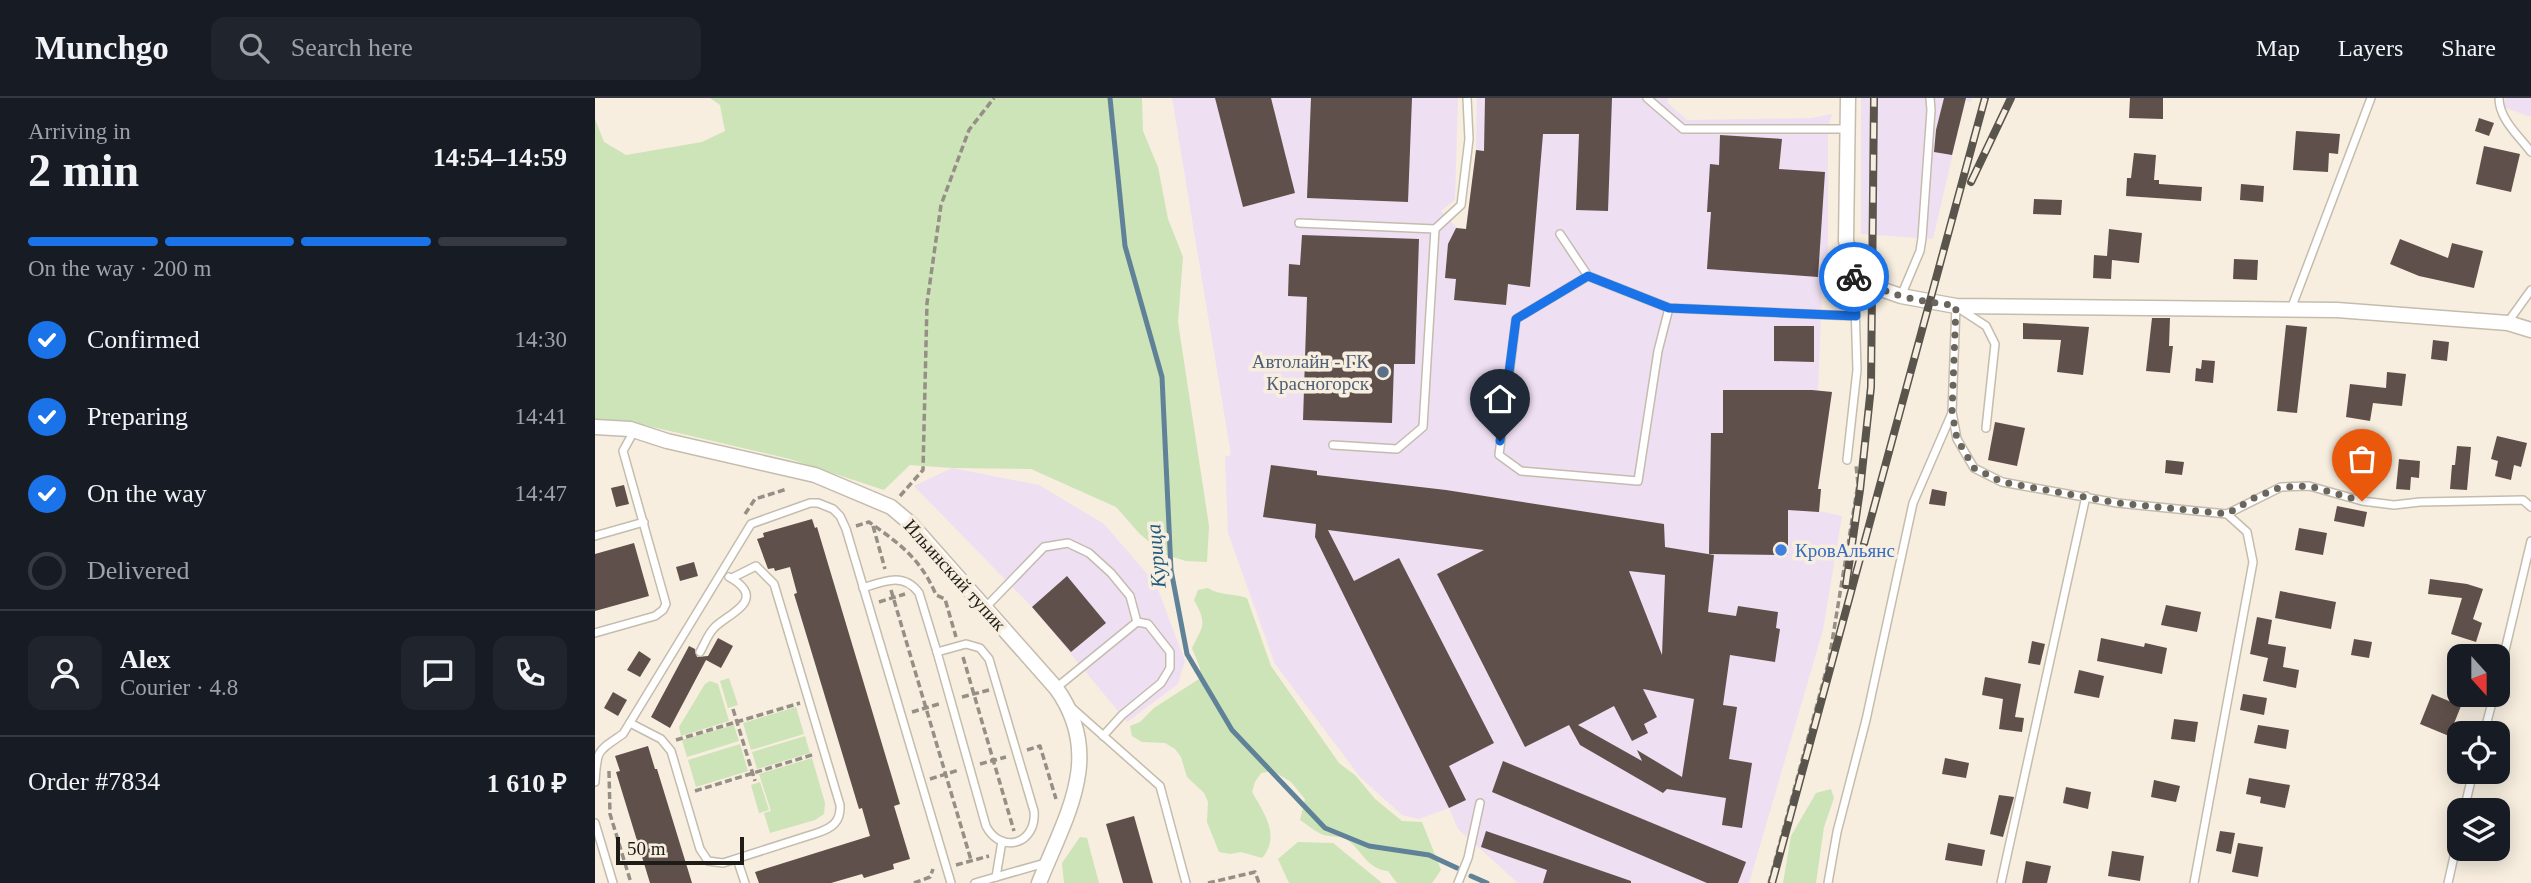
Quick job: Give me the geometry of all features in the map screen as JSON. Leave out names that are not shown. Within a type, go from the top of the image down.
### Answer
[{"type":"street","points":[[1848,98],[1846,242],[1854,267],[1872,286],[1902,296],[1956,306],[2337,310],[2508,323],[2531,330]]},
{"type":"street","name":"Ильинский тупик","points":[[595,428],[634,431],[815,475],[891,507],[910,523],[1056,688],[1076,725],[1081,750],[1077,786],[1039,883]]},
{"type":"lane","points":[[1333,444],[1397,449],[1423,427],[1435,229],[1461,205],[1469,139],[1467,98]]},
{"type":"lane","points":[[1647,98],[1683,129],[1848,129]]},
{"type":"lane","points":[[1902,296],[1920,251],[1922,238],[1930,98]]},
{"type":"lane","points":[[2291,309],[2371,98]]},
{"type":"lane","points":[[2500,98],[2499,108],[2531,152]]},
{"type":"lane","points":[[1299,223],[1435,229]]},
{"type":"lane","points":[[1560,234],[1588,276],[1669,308],[1856,316]]},
{"type":"lane","points":[[1847,460],[1857,370],[1854,267]]},
{"type":"lane","points":[[1588,276],[1516,319],[1499,455],[1521,471],[1638,481],[1658,351],[1669,308]]},
{"type":"lane","points":[[2508,323],[2531,290]]},
{"type":"lane","points":[[1956,306],[1952,412],[1957,439],[1974,468],[2002,482],[2148,507],[2227,514],[2254,498],[2281,487],[2299,486],[2309,486],[2362,501],[2394,505],[2523,500],[2531,507]]},
{"type":"lane","points":[[1956,306],[1986,326],[1995,344],[1986,428]]},
{"type":"lane","points":[[1828,883],[1837,832],[1866,720],[1913,503],[1952,412]]},
{"type":"lane","points":[[595,633],[655,615],[663,610],[666,604],[623,451],[634,431]]},
{"type":"lane","points":[[2001,883],[2086,496]]},
{"type":"lane","points":[[595,782],[596,756],[605,746],[624,734],[751,524],[810,503],[818,503],[833,509],[843,522],[951,883]]},
{"type":"lane","points":[[2195,883],[2253,562],[2247,532],[2227,514]]},
{"type":"lane","points":[[595,536],[643,522]]},
{"type":"lane","points":[[2507,644],[2531,541]]},
{"type":"lane","points":[[985,608],[1044,547],[1068,543],[1089,553],[1111,573],[1130,596],[1137,622]]},
{"type":"lane","points":[[630,723],[667,743],[704,858],[718,864],[737,859],[824,831],[837,823],[840,805],[774,584],[756,566],[732,578]]},
{"type":"lane","points":[[700,652],[713,628],[741,608],[744,592],[741,586],[722,572]]},
{"type":"lane","points":[[863,588],[888,580],[902,580],[917,591],[986,826],[1002,841],[1009,843],[1024,838],[1033,827],[1035,819],[985,653],[980,648],[966,644],[937,652]]},
{"type":"lane","points":[[1056,688],[1137,622],[1149,624],[1170,652],[1170,668],[1161,683],[1122,715],[1103,736]]},
{"type":"lane","points":[[1066,703],[1160,786],[1186,883]]},
{"type":"lane","points":[[1458,883],[1468,858],[1480,803]]},
{"type":"lane","points":[[595,823],[613,883]]},
{"type":"lane","points":[[996,877],[1002,841]]},
{"type":"lane","points":[[737,859],[745,883]]},
{"type":"lane","points":[[2448,883],[2453,861]]},
{"type":"lane","points":[[975,883],[1047,863]]},
{"type":"path","points":[[891,507],[923,470],[927,303],[941,205],[969,130],[994,98]]},
{"type":"path","points":[[1769,883],[1829,660],[1859,484],[1856,463],[1847,460]]},
{"type":"path","points":[[873,525],[971,860]]},
{"type":"path","points":[[879,548],[881,538],[893,540]]},
{"type":"path","points":[[869,606],[917,591]]},
{"type":"path","points":[[667,743],[809,701]]},
{"type":"path","points":[[733,709],[755,781]]},
{"type":"path","points":[[921,781],[1040,747],[1056,799]]},
{"type":"path","points":[[684,794],[824,752]]},
{"type":"path","points":[[609,767],[610,814],[631,883]]},
{"type":"path","points":[[914,883],[930,877],[933,865]]},
{"type":"path","points":[[1208,883],[1255,872],[1259,883]]},
{"type":"shaded area","points":[[1172,98],[1458,98],[1455,200],[1441,211],[1456,227],[1466,229],[1476,150],[1477,98],[1668,98],[1668,103],[1687,120],[1811,118],[1832,114],[1828,128],[1828,248],[1822,296],[1818,390],[1832,392],[1818,488],[1821,489],[1819,511],[1842,516],[1823,630],[1749,883],[1518,883],[1458,829],[1449,808],[1419,819],[1402,815],[1360,777],[1275,664],[1228,533],[1225,457],[1231,455]]},
{"type":"shaded area","points":[[1861,98],[1972,98],[1971,102],[1965,101],[1933,239],[1861,234]]},
{"type":"shaded area","points":[[2506,98],[2531,98],[2531,117],[2503,107]]},
{"type":"shaded area","points":[[952,468],[1039,485],[1104,524],[1156,584],[1185,661],[1178,684],[1127,722],[1032,607],[914,486]]},
{"type":"green space","points":[[710,98],[1142,98],[1143,131],[1158,167],[1168,219],[1183,257],[1178,322],[1209,526],[1207,562],[1186,561],[1163,554],[1139,533],[1116,507],[1031,469],[910,465],[884,490],[790,459],[627,421],[595,419],[595,119],[604,142],[626,155],[702,142],[725,131],[720,105]]},
{"type":"green space","points":[[1208,588],[1247,598],[1271,666],[1339,763],[1356,776],[1375,799],[1402,821],[1422,822],[1441,870],[1432,883],[1397,883],[1388,871],[1371,864],[1347,840],[1324,835],[1300,820],[1305,799],[1291,782],[1273,771],[1261,773],[1252,792],[1269,825],[1268,850],[1262,858],[1241,852],[1219,852],[1207,822],[1208,802],[1204,793],[1187,777],[1181,757],[1165,743],[1142,742],[1132,736],[1130,726],[1140,722],[1154,708],[1199,679],[1200,668],[1192,648],[1201,629],[1202,619],[1194,600],[1198,590]]},
{"type":"green space","points":[[729,678],[738,705],[728,708],[720,681]]},
{"type":"green space","points":[[710,681],[718,684],[729,721],[681,736],[679,727],[705,684]]},
{"type":"green space","points":[[796,707],[804,734],[751,750],[743,723]]},
{"type":"green space","points":[[734,725],[739,741],[687,757],[682,740]]},
{"type":"green space","points":[[805,736],[810,753],[757,769],[752,752]]},
{"type":"green space","points":[[740,744],[748,771],[696,787],[688,760]]},
{"type":"green space","points":[[812,758],[825,803],[824,814],[815,820],[770,833],[764,813],[771,811],[759,774]]},
{"type":"green space","points":[[760,782],[769,810],[759,813],[751,785]]},
{"type":"green space","points":[[1831,789],[1834,798],[1824,827],[1816,883],[1783,883],[1791,836],[1816,793]]},
{"type":"green space","points":[[1080,837],[1087,838],[1099,883],[1064,883],[1062,863]]},
{"type":"green space","points":[[1298,842],[1333,843],[1382,883],[1289,883],[1278,859]]},
{"type":"building","points":[[1215,98],[1271,98],[1295,193],[1243,207]]},
{"type":"building","points":[[1311,98],[1412,98],[1408,202],[1307,198]]},
{"type":"building","points":[[1485,98],[1612,98],[1608,211],[1576,210],[1579,134],[1543,134],[1530,287],[1508,284],[1506,305],[1454,300],[1456,279],[1445,278],[1448,244],[1456,228],[1466,229],[1476,150],[1484,151]]},
{"type":"building","points":[[1944,98],[1966,98],[1952,155],[1934,152]]},
{"type":"building","points":[[2130,98],[2163,98],[2163,119],[2129,118]]},
{"type":"building","points":[[2479,118],[2494,123],[2489,136],[2475,131]]},
{"type":"building","points":[[2296,131],[2340,134],[2338,154],[2329,153],[2328,172],[2293,170]]},
{"type":"building","points":[[1720,135],[1782,139],[1779,169],[1825,172],[1818,277],[1707,269],[1711,212],[1707,212],[1710,164],[1719,165]]},
{"type":"building","points":[[2484,146],[2520,154],[2511,192],[2476,184]]},
{"type":"building","points":[[2134,153],[2156,155],[2154,180],[2159,180],[2159,184],[2202,187],[2201,201],[2126,196],[2127,178],[2131,178]]},
{"type":"building","points":[[2241,184],[2264,186],[2263,202],[2240,200]]},
{"type":"building","points":[[2034,199],[2062,200],[2061,215],[2033,214]]},
{"type":"building","points":[[2109,229],[2142,233],[2139,263],[2112,260],[2111,279],[2093,278],[2094,255],[2107,256]]},
{"type":"building","points":[[1302,235],[1419,239],[1415,364],[1394,364],[1392,423],[1303,420],[1307,297],[1288,296],[1289,264],[1300,265]]},
{"type":"building","points":[[2400,239],[2448,258],[2452,243],[2483,251],[2474,288],[2419,276],[2390,264]]},
{"type":"building","points":[[2234,259],[2258,260],[2257,280],[2233,279]]},
{"type":"building","points":[[2152,318],[2170,318],[2169,346],[2173,346],[2170,373],[2146,371]]},
{"type":"building","points":[[2023,323],[2089,327],[2083,375],[2057,372],[2061,340],[2023,339]]},
{"type":"building","points":[[2286,325],[2307,327],[2297,413],[2277,411]]},
{"type":"building","points":[[1774,326],[1814,326],[1814,362],[1774,361]]},
{"type":"building","points":[[2433,340],[2449,342],[2447,361],[2431,359]]},
{"type":"building","points":[[2202,360],[2215,361],[2213,383],[2195,381],[2196,368],[2201,369]]},
{"type":"building","points":[[2387,372],[2406,374],[2402,406],[2373,403],[2370,421],[2346,417],[2350,384],[2386,388]]},
{"type":"building","points":[[1723,390],[1832,392],[1818,489],[1821,489],[1819,512],[1788,510],[1788,555],[1709,554],[1711,433],[1723,433]]},
{"type":"building","points":[[1995,422],[2025,428],[2017,466],[1988,460]]},
{"type":"building","points":[[2497,436],[2527,443],[2521,467],[2514,465],[2511,480],[2495,476],[2498,461],[2491,459]]},
{"type":"building","points":[[2457,446],[2471,447],[2467,490],[2450,489]]},
{"type":"building","points":[[2399,459],[2420,461],[2419,478],[2411,477],[2410,490],[2396,489]]},
{"type":"building","points":[[2166,460],[2184,462],[2182,475],[2165,473]]},
{"type":"building","points":[[1271,465],[1317,471],[1317,475],[1446,490],[1664,524],[1665,547],[1714,555],[1708,612],[1736,616],[1738,606],[1778,612],[1776,628],[1780,629],[1775,662],[1730,655],[1723,705],[1737,707],[1729,759],[1752,763],[1742,828],[1722,825],[1726,798],[1667,789],[1663,793],[1580,745],[1569,725],[1525,747],[1437,574],[1484,550],[1328,530],[1354,581],[1399,558],[1494,743],[1449,766],[1466,800],[1449,808],[1315,537],[1316,524],[1263,517]],"holes":[[[1629,571],[1665,575],[1662,655]],[[1643,689],[1694,699],[1682,777],[1637,750],[1642,761],[1578,725],[1614,706],[1632,741],[1648,733],[1644,724],[1657,717]]]},
{"type":"building","points":[[624,485],[629,504],[616,507],[611,488]]},
{"type":"building","points":[[1932,489],[1947,492],[1945,506],[1929,504]]},
{"type":"building","points":[[2337,506],[2367,512],[2364,527],[2334,521]]},
{"type":"building","points":[[812,519],[815,528],[817,527],[900,804],[894,806],[910,859],[893,864],[894,869],[864,878],[862,874],[831,883],[759,883],[755,872],[870,836],[862,808],[859,809],[794,594],[797,593],[790,567],[775,571],[774,568],[768,569],[757,539],[764,537],[763,533]]},
{"type":"building","points":[[2299,528],[2327,533],[2323,555],[2295,550]]},
{"type":"building","points":[[634,543],[649,596],[595,611],[595,554]]},
{"type":"building","points":[[694,562],[698,576],[680,581],[676,567]]},
{"type":"building","points":[[1067,576],[1106,623],[1071,652],[1032,607]]},
{"type":"building","points":[[2430,579],[2483,589],[2473,619],[2482,623],[2476,642],[2451,634],[2462,598],[2428,594]]},
{"type":"building","points":[[2280,591],[2336,602],[2331,629],[2275,618]]},
{"type":"building","points":[[2166,605],[2201,612],[2197,632],[2161,625]]},
{"type":"building","points":[[2257,617],[2272,620],[2268,644],[2286,647],[2283,667],[2299,670],[2296,688],[2263,681],[2268,658],[2250,654]]},
{"type":"building","points":[[718,638],[733,646],[721,668],[706,660],[670,728],[651,717],[689,646],[695,649],[697,657],[708,656]]},
{"type":"building","points":[[2101,638],[2144,647],[2145,643],[2167,648],[2162,674],[2097,661]]},
{"type":"building","points":[[2354,639],[2372,642],[2369,658],[2351,655]]},
{"type":"building","points":[[2032,641],[2045,644],[2040,665],[2028,663]]},
{"type":"building","points":[[639,651],[651,659],[640,677],[627,670]]},
{"type":"building","points":[[2079,670],[2104,676],[2099,698],[2074,693]]},
{"type":"building","points":[[1985,677],[2021,684],[2015,717],[2024,718],[2022,732],[1999,729],[2003,699],[1982,695]]},
{"type":"building","points":[[613,692],[627,700],[618,716],[604,708]]},
{"type":"building","points":[[2243,694],[2267,698],[2264,715],[2240,710]]},
{"type":"building","points":[[2432,694],[2447,700],[2447,707],[2461,707],[2455,721],[2447,721],[2447,735],[2420,724]]},
{"type":"building","points":[[2174,719],[2198,722],[2195,742],[2171,739]]},
{"type":"building","points":[[2258,725],[2289,730],[2286,749],[2254,743]]},
{"type":"building","points":[[648,746],[692,883],[650,883],[616,772],[620,771],[615,756]]},
{"type":"building","points":[[1945,758],[1969,763],[1966,778],[1942,774]]},
{"type":"building","points":[[1503,761],[1746,862],[1738,883],[1707,883],[1492,792]]},
{"type":"building","points":[[2249,778],[2290,785],[2285,808],[2260,803],[2261,797],[2246,794]]},
{"type":"building","points":[[2154,780],[2180,786],[2176,802],[2151,797]]},
{"type":"building","points":[[2066,787],[2091,792],[2088,809],[2063,803]]},
{"type":"building","points":[[1999,795],[2014,797],[2003,837],[1990,834]]},
{"type":"building","points":[[1134,816],[1153,883],[1123,883],[1106,824]]},
{"type":"building","points":[[1486,831],[1631,883],[1543,883],[1547,870],[1481,847]]},
{"type":"building","points":[[2220,831],[2235,833],[2231,854],[2216,851]]},
{"type":"building","points":[[1948,843],[1985,850],[1982,866],[1945,860]]},
{"type":"building","points":[[2238,843],[2263,847],[2258,877],[2232,872]]},
{"type":"building","points":[[2112,851],[2144,856],[2140,881],[2108,876]]},
{"type":"building","points":[[2026,861],[2051,866],[2047,883],[2022,883]]},
{"type":"waterway","name":"Курица","points":[[1110,98],[1125,246],[1162,377],[1171,570],[1187,654],[1232,730],[1325,828],[1369,846],[1429,855],[1457,868]]},
{"type":"waterway","name":"Курица","points":[[1471,876],[1487,883]]},
{"type":"railway","points":[[1846,585],[1871,387],[1874,98]]},
{"type":"railway","points":[[1772,883],[1985,98]]},
{"type":"railway","points":[[1971,182],[2011,98]]},
{"type":"way so far","points":[[1854,277],[1854,267],[1872,286],[1902,296],[1956,306],[1952,412],[1957,439],[1974,468],[2002,482],[2117,503],[2227,514],[2254,498],[2281,487],[2309,486],[2362,501]]},
{"type":"place","name":"Автолайн - ГК Красногорск","points":[[1383,372]]},
{"type":"place","name":"КровАльянс","points":[[1781,550]]},
{"type":"route","points":[[1500,441],[1516,319],[1588,276],[1669,308],[1822,316],[1856,316],[1854,277]]}]
